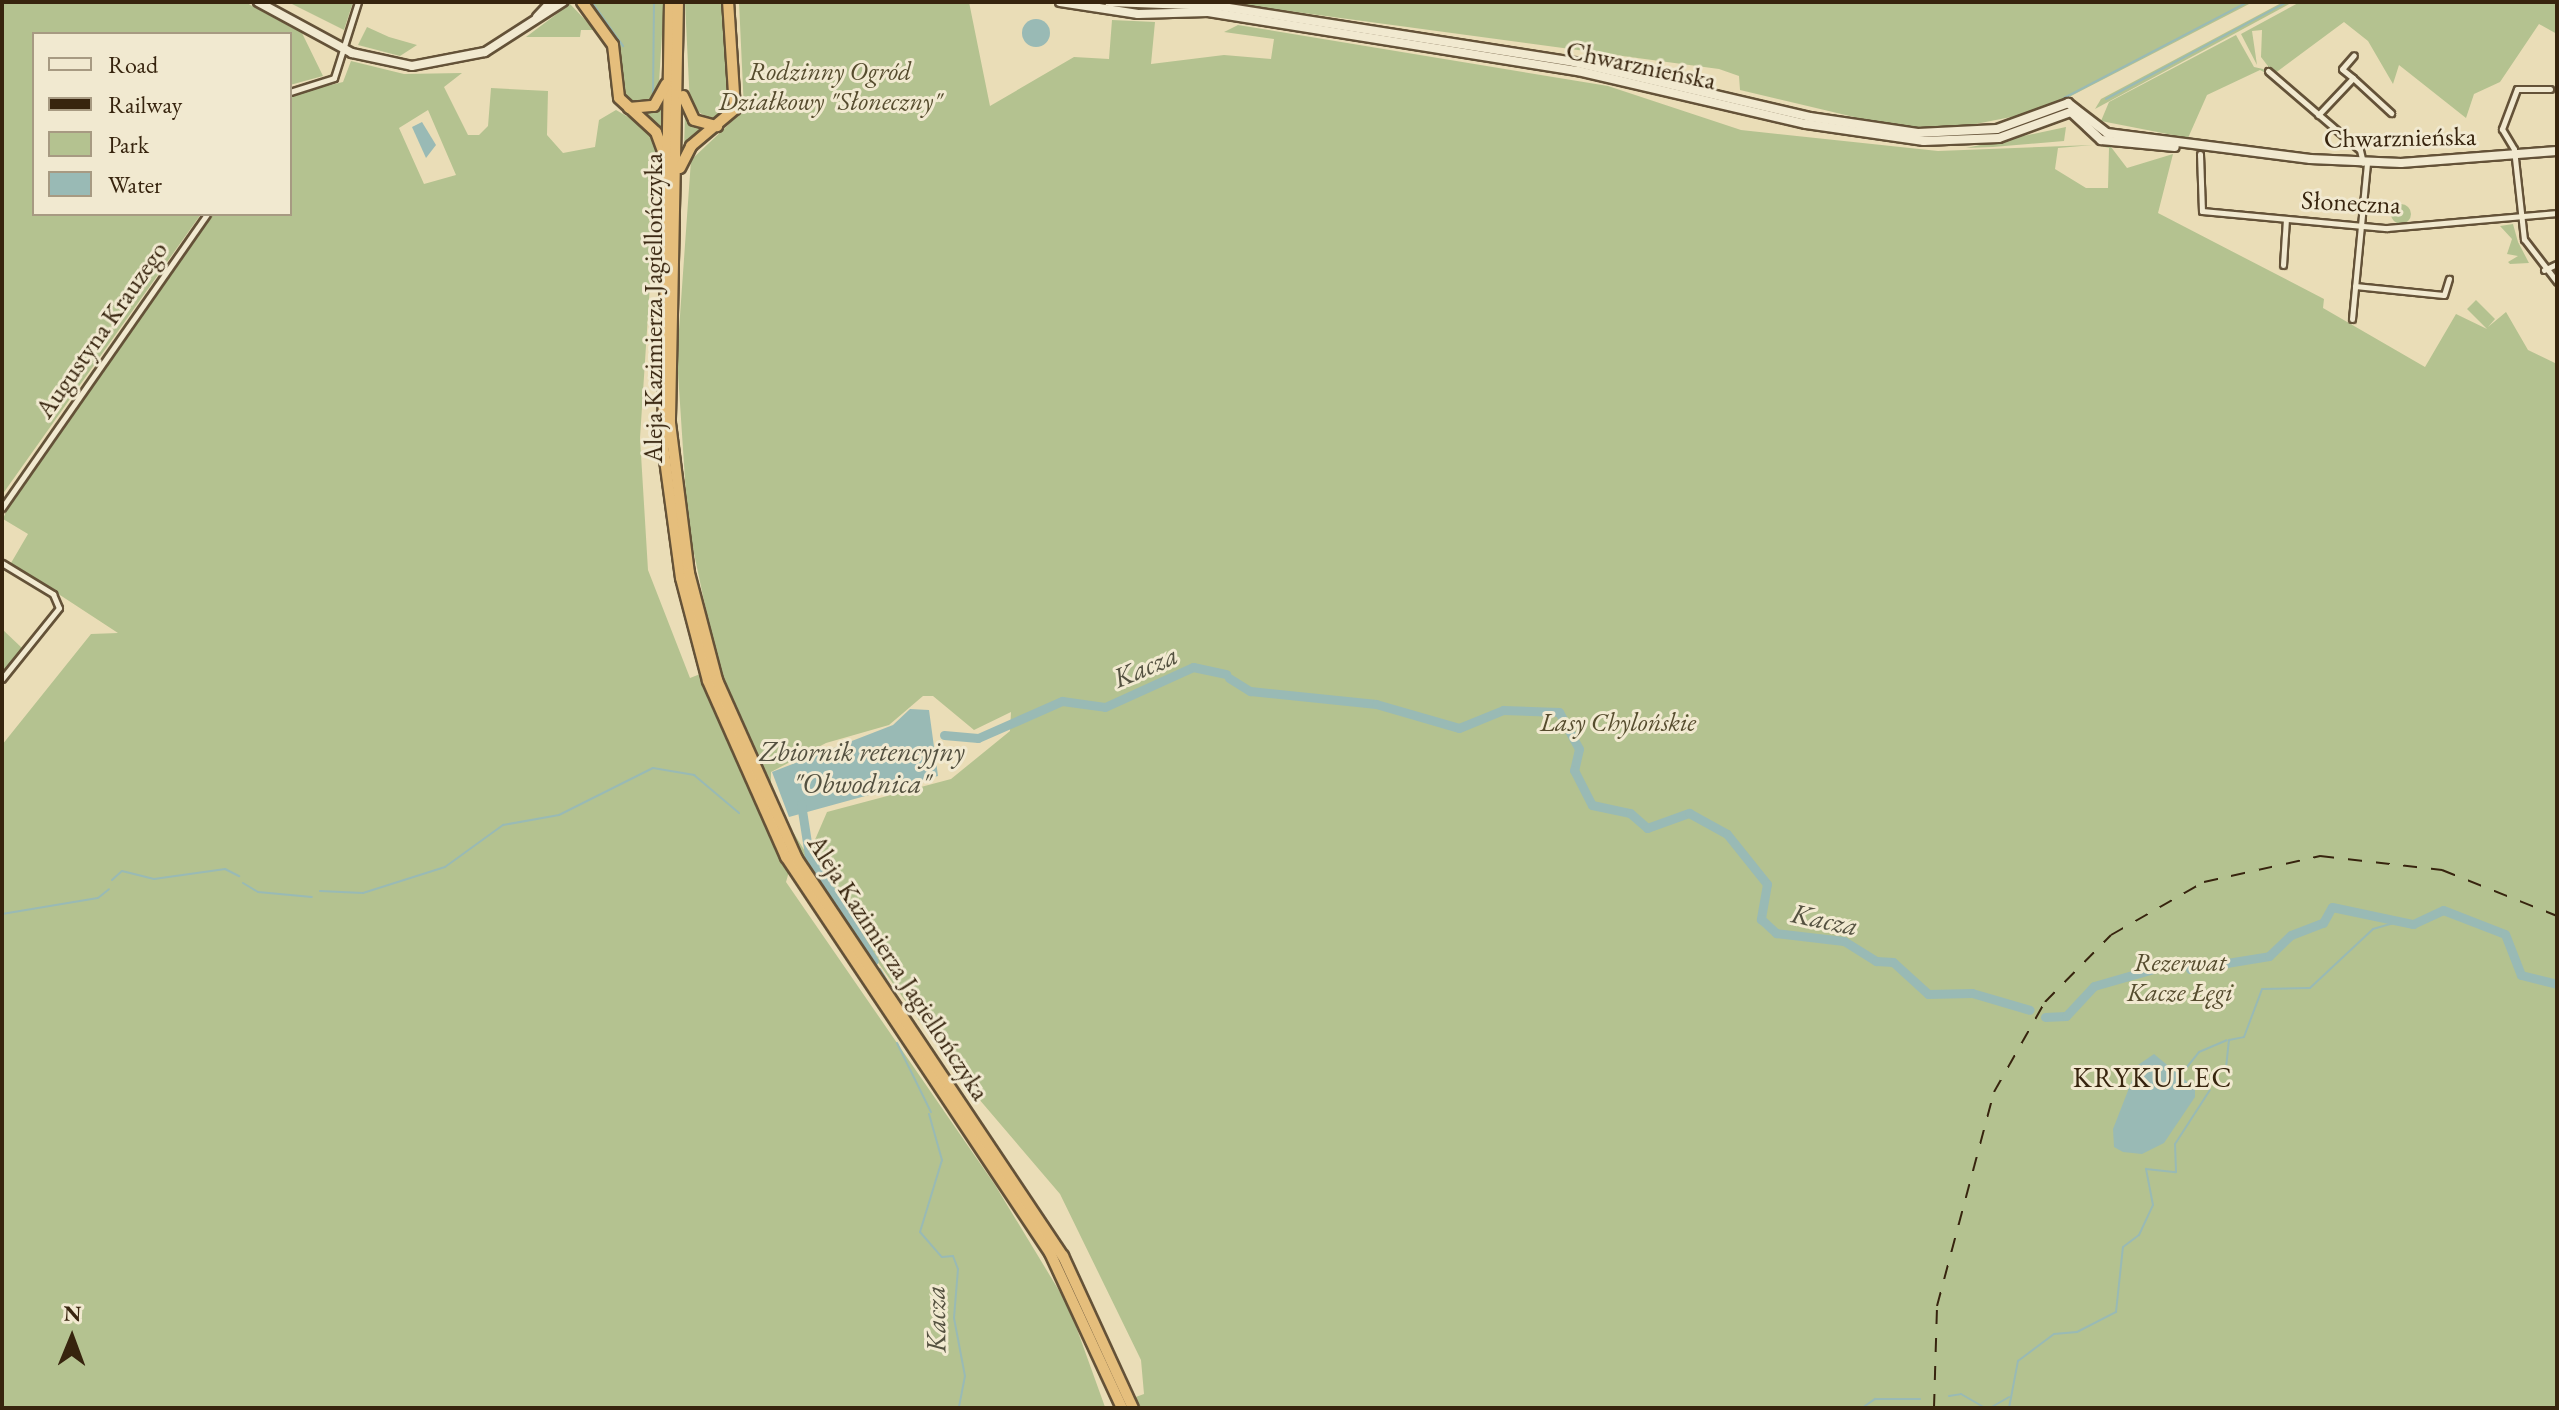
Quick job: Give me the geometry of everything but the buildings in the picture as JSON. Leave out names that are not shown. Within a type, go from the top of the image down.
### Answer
[{"type":"highway","name":"Aleja Kazimierza Jagiellończyka","points":[[670,2],[675,74]]},
{"type":"highway","name":"Aleja Kazimierza Jagiellończyka","points":[[678,2],[663,445],[681,578],[723,724],[818,910],[1063,1274],[1122,1408]]},
{"type":"highway","points":[[672,177],[687,150],[719,126],[736,100],[728,2]]},
{"type":"highway","points":[[584,3],[613,45],[617,95],[660,138],[672,177]]},
{"type":"highway","points":[[629,108],[659,103],[675,74]]},
{"type":"highway","points":[[675,74],[690,116],[719,126]]},
{"type":"highway","name":"Aleja Kazimierza Jagiellończyka","points":[[672,177],[675,485],[700,625],[734,730],[813,886],[1063,1256],[1133,1408]]},
{"type":"main road","points":[[258,2],[345,50],[391,65],[446,64],[500,45],[563,2]]},
{"type":"main road","points":[[534,21],[551,2]]},
{"type":"main road","name":"Chwarznieńska","points":[[1060,2],[1122,6],[1217,6],[1688,91],[1732,102],[1938,134],[2006,127],[2068,103],[2099,131],[2198,150],[2365,163],[2557,151]]},
{"type":"main road","name":"Chwarznieńska","points":[[1109,2],[1122,6]]},
{"type":"street","points":[[292,92],[328,83],[345,50],[358,2]]},
{"type":"street","points":[[2354,55],[2342,69],[2391,113]]},
{"type":"street","points":[[2268,71],[2360,150],[2365,163],[2352,319]]},
{"type":"street","points":[[2318,115],[2353,78]]},
{"type":"street","points":[[2550,89],[2517,89],[2502,125],[2514,155],[2519,216],[2544,270],[2557,282]]},
{"type":"street","name":"Słoneczna","points":[[2198,150],[2198,209],[2360,226],[2557,213]]},
{"type":"street","name":"Augustyna Krauzego","points":[[2,508],[206,216]]},
{"type":"street","points":[[2283,265],[2286,219]]},
{"type":"street","points":[[2544,270],[2557,264]]},
{"type":"street","points":[[2355,286],[2444,295],[2449,279]]},
{"type":"street","points":[[2,563],[53,594],[59,608],[2,679]]},
{"type":"green space","points":[[2,2],[245,2],[302,33],[323,76],[292,84],[292,32],[32,32],[32,216],[200,216],[2,495]]},
{"type":"green space","points":[[288,2],[353,2],[344,30]]},
{"type":"green space","points":[[590,2],[664,2],[658,99],[635,106],[623,95],[618,45]]},
{"type":"green space","points":[[685,2],[722,2],[730,103],[712,121],[690,106]]},
{"type":"green space","name":"Lasy Chylońskie","points":[[739,2],[969,2],[990,106],[1074,57],[1109,59],[1112,20],[1155,22],[1151,64],[1224,55],[1271,59],[1274,39],[1224,32],[1238,25],[1608,86],[1741,130],[1938,151],[2093,145],[2058,148],[2055,169],[2086,188],[2108,188],[2109,148],[2097,145],[2111,147],[2127,168],[2173,154],[2158,213],[2324,299],[2323,308],[2425,367],[2456,314],[2487,329],[2467,309],[2476,300],[2495,319],[2488,327],[2506,312],[2528,350],[2557,364],[2557,1408],[1136,1408],[1133,1398],[1144,1394],[1141,1360],[1060,1194],[955,1071],[796,847],[786,882],[995,1185],[1069,1307],[1105,1407],[1118,1408],[2,1408],[2,745],[91,634],[118,633],[11,563],[28,534],[3,519],[9,505],[209,216],[292,216],[292,95],[343,82],[351,61],[404,74],[462,73],[444,87],[468,135],[479,135],[488,126],[491,88],[548,91],[547,135],[563,153],[595,147],[599,120],[616,110],[644,126],[659,146],[640,438],[648,570],[690,678],[718,667],[688,525],[677,358],[691,160],[744,110]],"holes":[[[428,110],[456,175],[424,184],[399,128]],[[923,696],[933,696],[974,730],[1011,712],[1010,731],[951,779],[827,812],[808,856],[771,797],[771,772],[826,743],[889,725]]]},
{"type":"green space","points":[[1221,2],[2253,2],[2042,111],[1945,130],[1892,126],[1740,90],[1739,76],[1719,69]]},
{"type":"green space","points":[[2283,2],[2293,2],[2095,109],[2101,99]]},
{"type":"green space","points":[[2300,2],[2557,2],[2557,34],[2539,24],[2500,82],[2474,94],[2466,118],[2399,65],[2393,84],[2368,41],[2344,22],[2274,74],[2261,57],[2262,30],[2252,31],[2257,65],[2241,34]]},
{"type":"green space","points":[[570,4],[595,30],[581,30],[580,37],[526,37]]},
{"type":"green space","points":[[367,27],[417,45],[400,56],[358,45]]},
{"type":"green space","points":[[2236,35],[2254,67],[2263,69],[2272,76],[2260,70],[2207,95],[2188,138],[2101,121],[2109,102]]},
{"type":"green space","points":[[666,100],[664,136],[637,112]]},
{"type":"green space","points":[[685,114],[705,128],[684,149]]},
{"type":"green space","points":[[2066,127],[2064,141],[1966,148]]},
{"type":"green space","points":[[2401,204],[2408,207],[2411,214],[2408,221],[2401,224],[2394,221],[2391,214],[2394,207]]},
{"type":"green space","points":[[2513,224],[2529,263],[2508,262],[2518,256],[2507,254],[2512,239],[2500,226]]},
{"type":"green space","points":[[2,629],[22,648],[2,675]]},
{"type":"water","points":[[1036,19],[1046,23],[1050,33],[1046,43],[1036,47],[1026,43],[1022,33],[1026,23]]},
{"type":"water","points":[[422,122],[436,145],[426,158],[412,127]]},
{"type":"water","name":"Zbiornik retencyjny \"Obwodnica\"","points":[[910,709],[929,710],[938,776],[789,817],[772,772],[893,725]]},
{"type":"water","points":[[2154,1054],[2195,1088],[2195,1097],[2164,1143],[2142,1154],[2123,1152],[2114,1147],[2113,1129],[2138,1065]]},
{"type":"waterway","points":[[592,2],[623,46]]},
{"type":"waterway","points":[[653,97],[654,2]]},
{"type":"waterway","points":[[2064,98],[2248,2]]},
{"type":"waterway","points":[[2106,99],[2287,2]]},
{"type":"waterway","name":"Kacza","points":[[944,735],[978,738],[1062,701],[1105,707],[1193,667],[1226,674]]},
{"type":"waterway","name":"Kacza","points":[[1229,678],[1250,691],[1376,704],[1459,728],[1503,710],[1559,712],[1579,749],[1574,770],[1592,805],[1630,813],[1647,828],[1689,813],[1727,834],[1767,884],[1761,919],[1776,933],[1844,941],[1876,961],[1893,962],[1928,994],[1972,993],[2030,1010]]},
{"type":"waterway","points":[[320,891],[363,893],[445,867],[503,825],[559,815],[653,768],[694,775],[739,813]]},
{"type":"waterway","name":"Kacza","points":[[801,804],[809,855],[874,961]]},
{"type":"waterway","points":[[112,880],[122,871],[154,879],[225,869],[239,876]]},
{"type":"waterway","points":[[243,883],[258,892],[312,897]]},
{"type":"waterway","points":[[2,914],[98,898],[109,889]]},
{"type":"waterway","name":"Kacza","points":[[2190,969],[2269,956],[2291,935],[2323,923],[2332,907],[2413,924],[2443,910],[2505,934],[2521,975],[2557,984]]},
{"type":"waterway","points":[[2226,1068],[2229,1040],[2244,1037],[2262,989],[2310,988],[2373,929],[2398,922]]},
{"type":"waterway","name":"Kacza","points":[[2045,1017],[2066,1016],[2094,986],[2174,963]]},
{"type":"waterway","name":"Kacza","points":[[880,969],[909,1018]]},
{"type":"waterway","points":[[2187,1067],[2199,1052],[2227,1040]]},
{"type":"waterway","name":"Kacza","points":[[897,1043],[931,1112]]},
{"type":"waterway","points":[[2009,1408],[2018,1361],[2054,1334],[2077,1332],[2116,1312],[2123,1247],[2139,1235],[2153,1205],[2146,1169],[2176,1172],[2175,1144],[2210,1090]]},
{"type":"waterway","name":"Kacza","points":[[929,1114],[942,1160],[920,1232],[942,1257],[953,1256],[958,1269],[954,1318],[965,1376],[959,1408]]},
{"type":"waterway","points":[[1949,1396],[1961,1394],[1985,1408]]},
{"type":"waterway","points":[[1990,1408],[2009,1397]]},
{"type":"waterway","points":[[1862,1408],[1875,1399],[1920,1399]]},
{"type":"railway","points":[[1934,1408],[1937,1306],[1994,1092],[2045,1002],[2111,935],[2204,882],[2320,856],[2442,870],[2557,916]]},
{"type":"district","name":"KRYKULEC","points":[[2153,1077]]},
{"type":"park label","name":"Rodzinny Ogród Działkowy \"Słoneczny\"","points":[[830,87]]},
{"type":"park label","name":"Rezerwat Kacze Łęgi","points":[[2180,978]]}]
